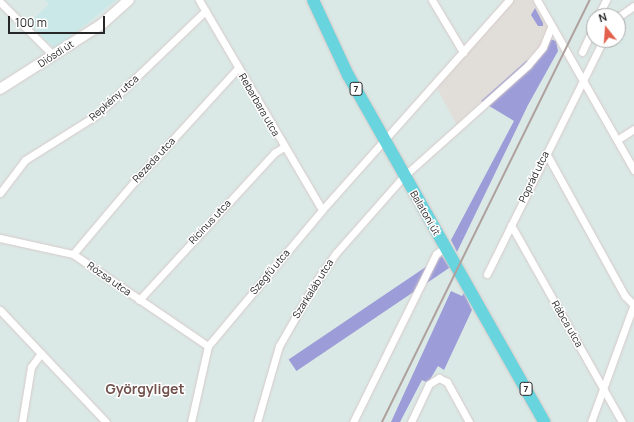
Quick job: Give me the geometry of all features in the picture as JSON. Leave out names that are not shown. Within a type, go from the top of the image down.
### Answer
[{"type":"main road","name":"Diósdi út","points":[[0,89],[102,24],[128,0]]},
{"type":"main road","name":"Balatoni út","points":[[313,0],[340,62],[386,140],[404,176],[544,422]]},
{"type":"street","name":"Rebarbara utca","points":[[199,0],[322,210]]},
{"type":"street","points":[[432,0],[462,52]]},
{"type":"street","name":"Szegfű utca","points":[[191,422],[208,346],[322,210],[386,140],[509,0]]},
{"type":"street","points":[[537,0],[551,27],[634,170]]},
{"type":"street","points":[[0,2],[54,56]]},
{"type":"street","name":"Repkény utca","points":[[0,193],[25,160],[98,114],[205,11]]},
{"type":"street","name":"Szarkaláb utca","points":[[257,422],[279,346],[316,280],[349,236],[404,176],[524,68],[543,46],[551,27]]},
{"type":"street","points":[[582,52],[586,43]]},
{"type":"street","name":"Poprád utca","points":[[487,274],[599,48]]},
{"type":"street","name":"Rezeda utca","points":[[73,254],[133,183],[238,68]]},
{"type":"street","points":[[617,140],[634,129]]},
{"type":"street","name":"Ricinus utca","points":[[138,300],[274,153],[284,147]]},
{"type":"street","points":[[546,153],[625,296],[634,304],[591,422]]},
{"type":"street","name":"Rábca utca","points":[[511,225],[622,422]]},
{"type":"street","name":"Rózsa utca","points":[[0,238],[73,254],[138,300],[208,346]]},
{"type":"street","points":[[353,422],[436,254],[445,247]]},
{"type":"street","points":[[0,310],[106,422]]},
{"type":"street","points":[[22,422],[31,367],[41,354]]},
{"type":"street","points":[[411,422],[429,384],[439,378],[447,382],[469,422]]},
{"type":"shaded area","points":[[46,0],[116,0],[55,49],[29,23],[49,4]]},
{"type":"shaded area","points":[[514,0],[532,0],[553,36],[456,124],[437,88]]},
{"type":"shaded area","points":[[535,8],[543,23],[543,26],[538,26],[531,15]]},
{"type":"shaded area","points":[[550,39],[556,41],[558,51],[528,105],[457,252],[451,240],[514,121],[481,101],[527,60],[531,65]]},
{"type":"shaded area","points":[[442,256],[450,268],[296,371],[289,359]]},
{"type":"shaded area","points":[[451,291],[462,296],[464,293],[472,310],[444,370],[438,366],[428,383],[422,380],[400,422],[391,422]]},
{"type":"railway","points":[[382,422],[590,0]]},
{"type":"district","name":"Györgyliget","points":[[145,389]]}]
